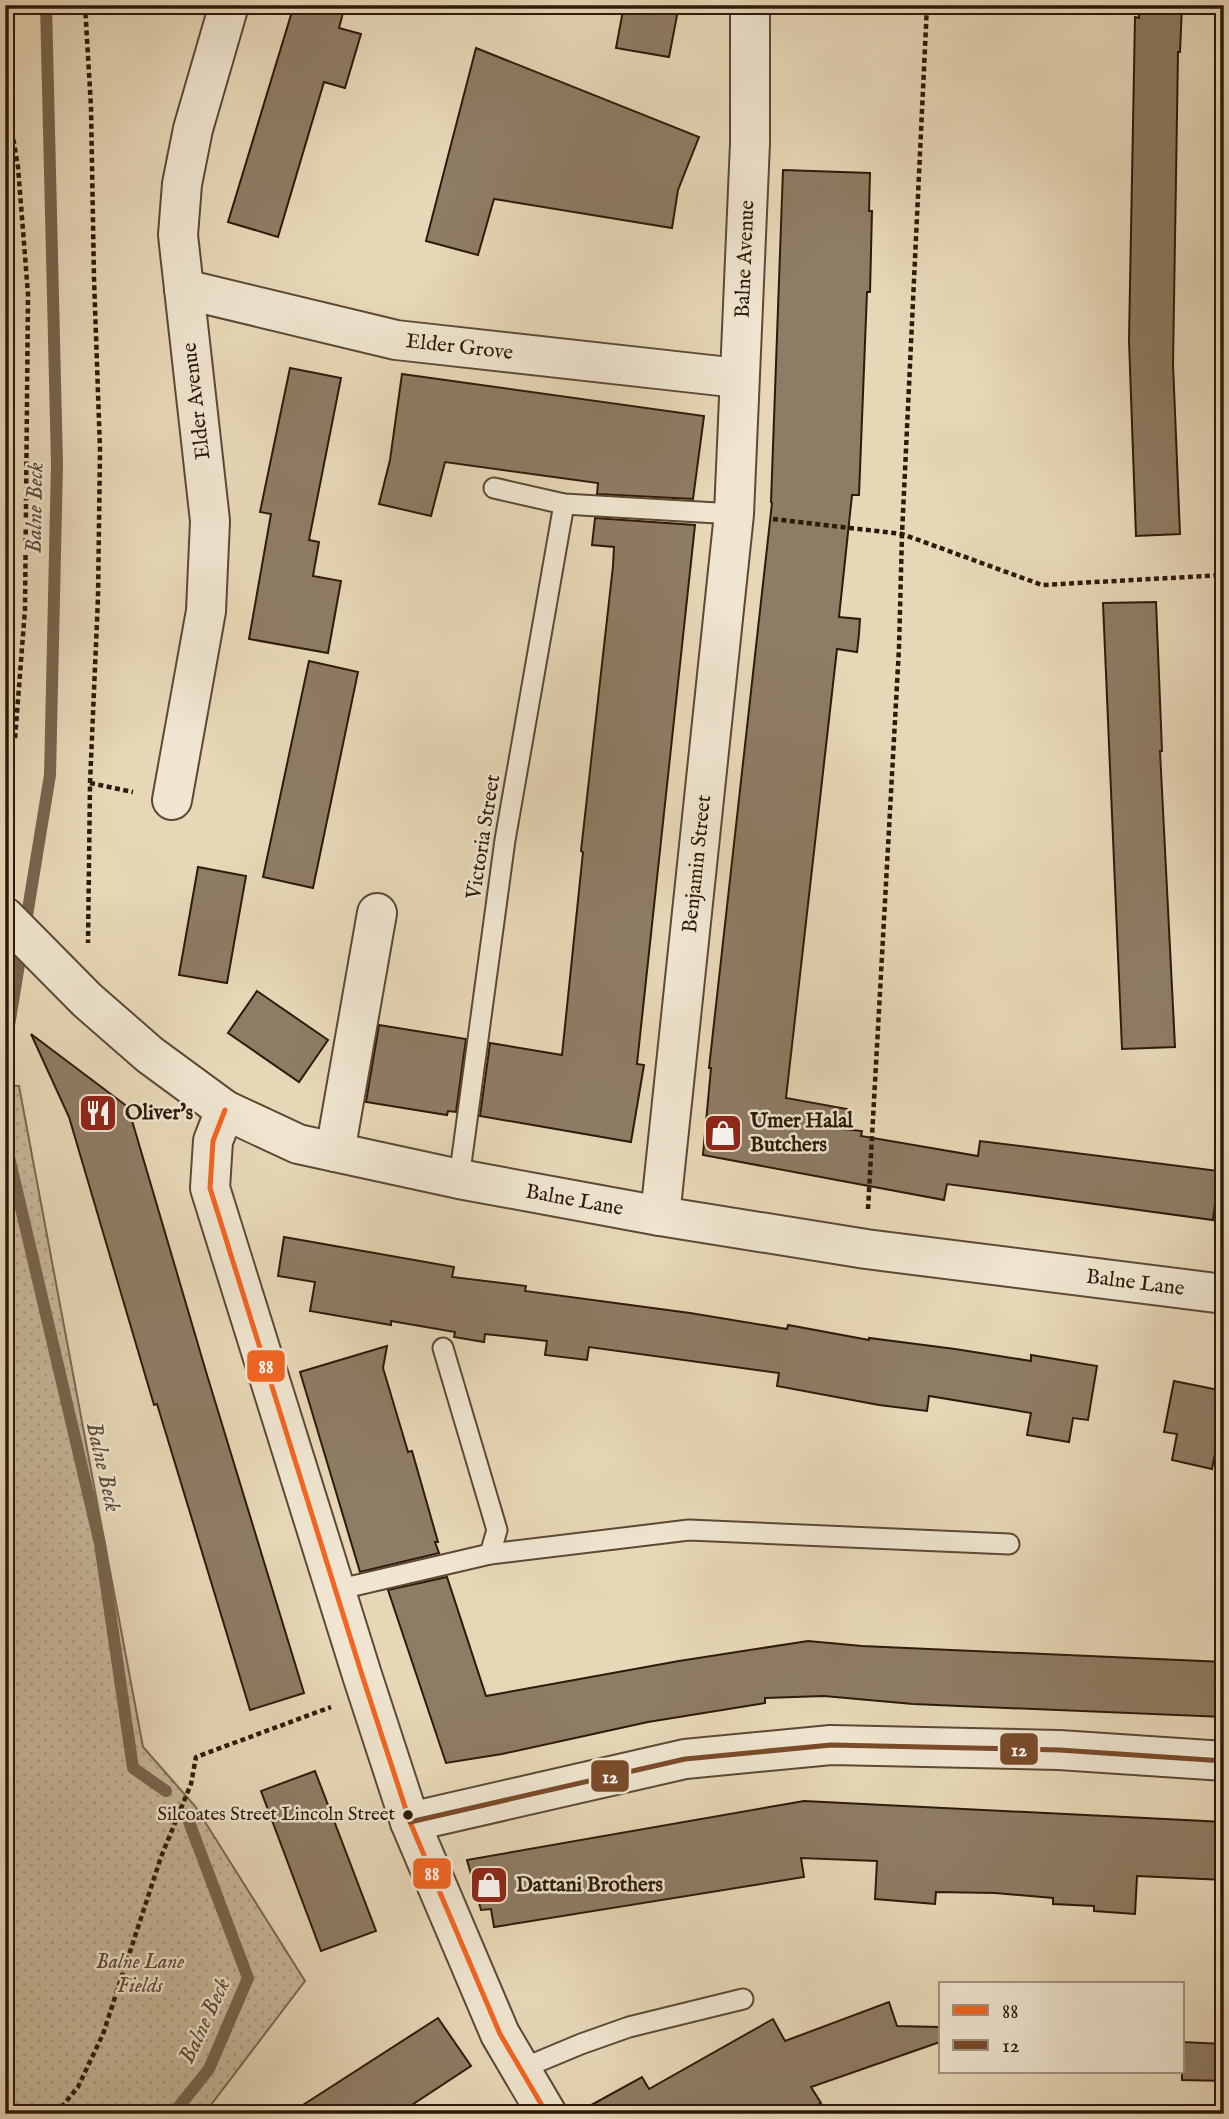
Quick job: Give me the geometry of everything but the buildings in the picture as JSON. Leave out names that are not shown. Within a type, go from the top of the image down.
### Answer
[{"type":"street","name":"Elder Avenue","points":[[172,800],[206,611],[210,521],[178,235],[182,184],[193,129],[229,5]]},
{"type":"street","name":"Balne Avenue","points":[[734,514],[750,143],[750,5]]},
{"type":"street","name":"Elder Grove","points":[[184,289],[396,340],[738,378]]},
{"type":"street","name":"Benjamin Street","points":[[660,1216],[734,514]]},
{"type":"street","points":[[335,1152],[377,913]]},
{"type":"street","name":"Balne Lane","points":[[5,917],[87,1000],[150,1055],[225,1110],[298,1144],[459,1180],[660,1216],[866,1249],[1224,1294]]},
{"type":"street","points":[[225,1110],[213,1141],[210,1188],[410,1822],[500,2034],[531,2099]]},
{"type":"street","points":[[410,1822],[685,1759],[831,1745],[1059,1750],[1224,1761]]},
{"type":"lane","points":[[494,488],[564,504],[734,514]]},
{"type":"lane","name":"Victoria Street","points":[[459,1180],[505,840],[564,504]]},
{"type":"lane","points":[[443,1348],[497,1531],[490,1553]]},
{"type":"lane","points":[[335,1590],[490,1553],[689,1530],[1009,1544]]},
{"type":"lane","points":[[531,2099],[581,2044],[629,2026],[743,1999]]},
{"type":"path","points":[[85,5],[91,107],[93,279],[100,450],[98,598],[90,783],[87,1000]]},
{"type":"path","points":[[866,1249],[899,662],[902,534],[927,5]]},
{"type":"path","points":[[5,89],[18,167],[28,294],[25,609],[15,738]]},
{"type":"path","points":[[734,514],[902,534],[1042,585],[1224,575]]},
{"type":"path","points":[[56,2114],[78,2087],[103,2034],[161,1857],[191,1784],[196,1758],[368,1694]]},
{"type":"green space","name":"Balne Lane Fields","points":[[5,1085],[19,1086],[143,1747],[195,1806],[305,1981],[204,2114],[5,2114]]},
{"type":"waterway","name":"Balne Beck","points":[[5,1050],[50,775],[57,464],[46,5]]},
{"type":"waterway","name":"Balne Beck","points":[[5,1140],[100,1544],[133,1768],[166,1791]]},
{"type":"waterway","name":"Balne Beck","points":[[173,2114],[209,2069],[248,1978],[189,1822]]},
{"type":"transit line","name":"88","points":[[225,1110],[213,1141],[210,1188],[362,1675],[410,1822],[500,2034],[547,2114]]},
{"type":"transit line","name":"12","points":[[410,1822],[685,1759],[831,1745],[1059,1750],[1224,1761]]},
{"type":"place","name":"Oliver's","points":[[98,1113]]},
{"type":"place","name":"Umer Halal Butchers","points":[[723,1133]]},
{"type":"place","name":"Silcoates Street Lincoln Street","points":[[408,1815]]},
{"type":"place","name":"Dattani Brothers","points":[[489,1885]]}]
